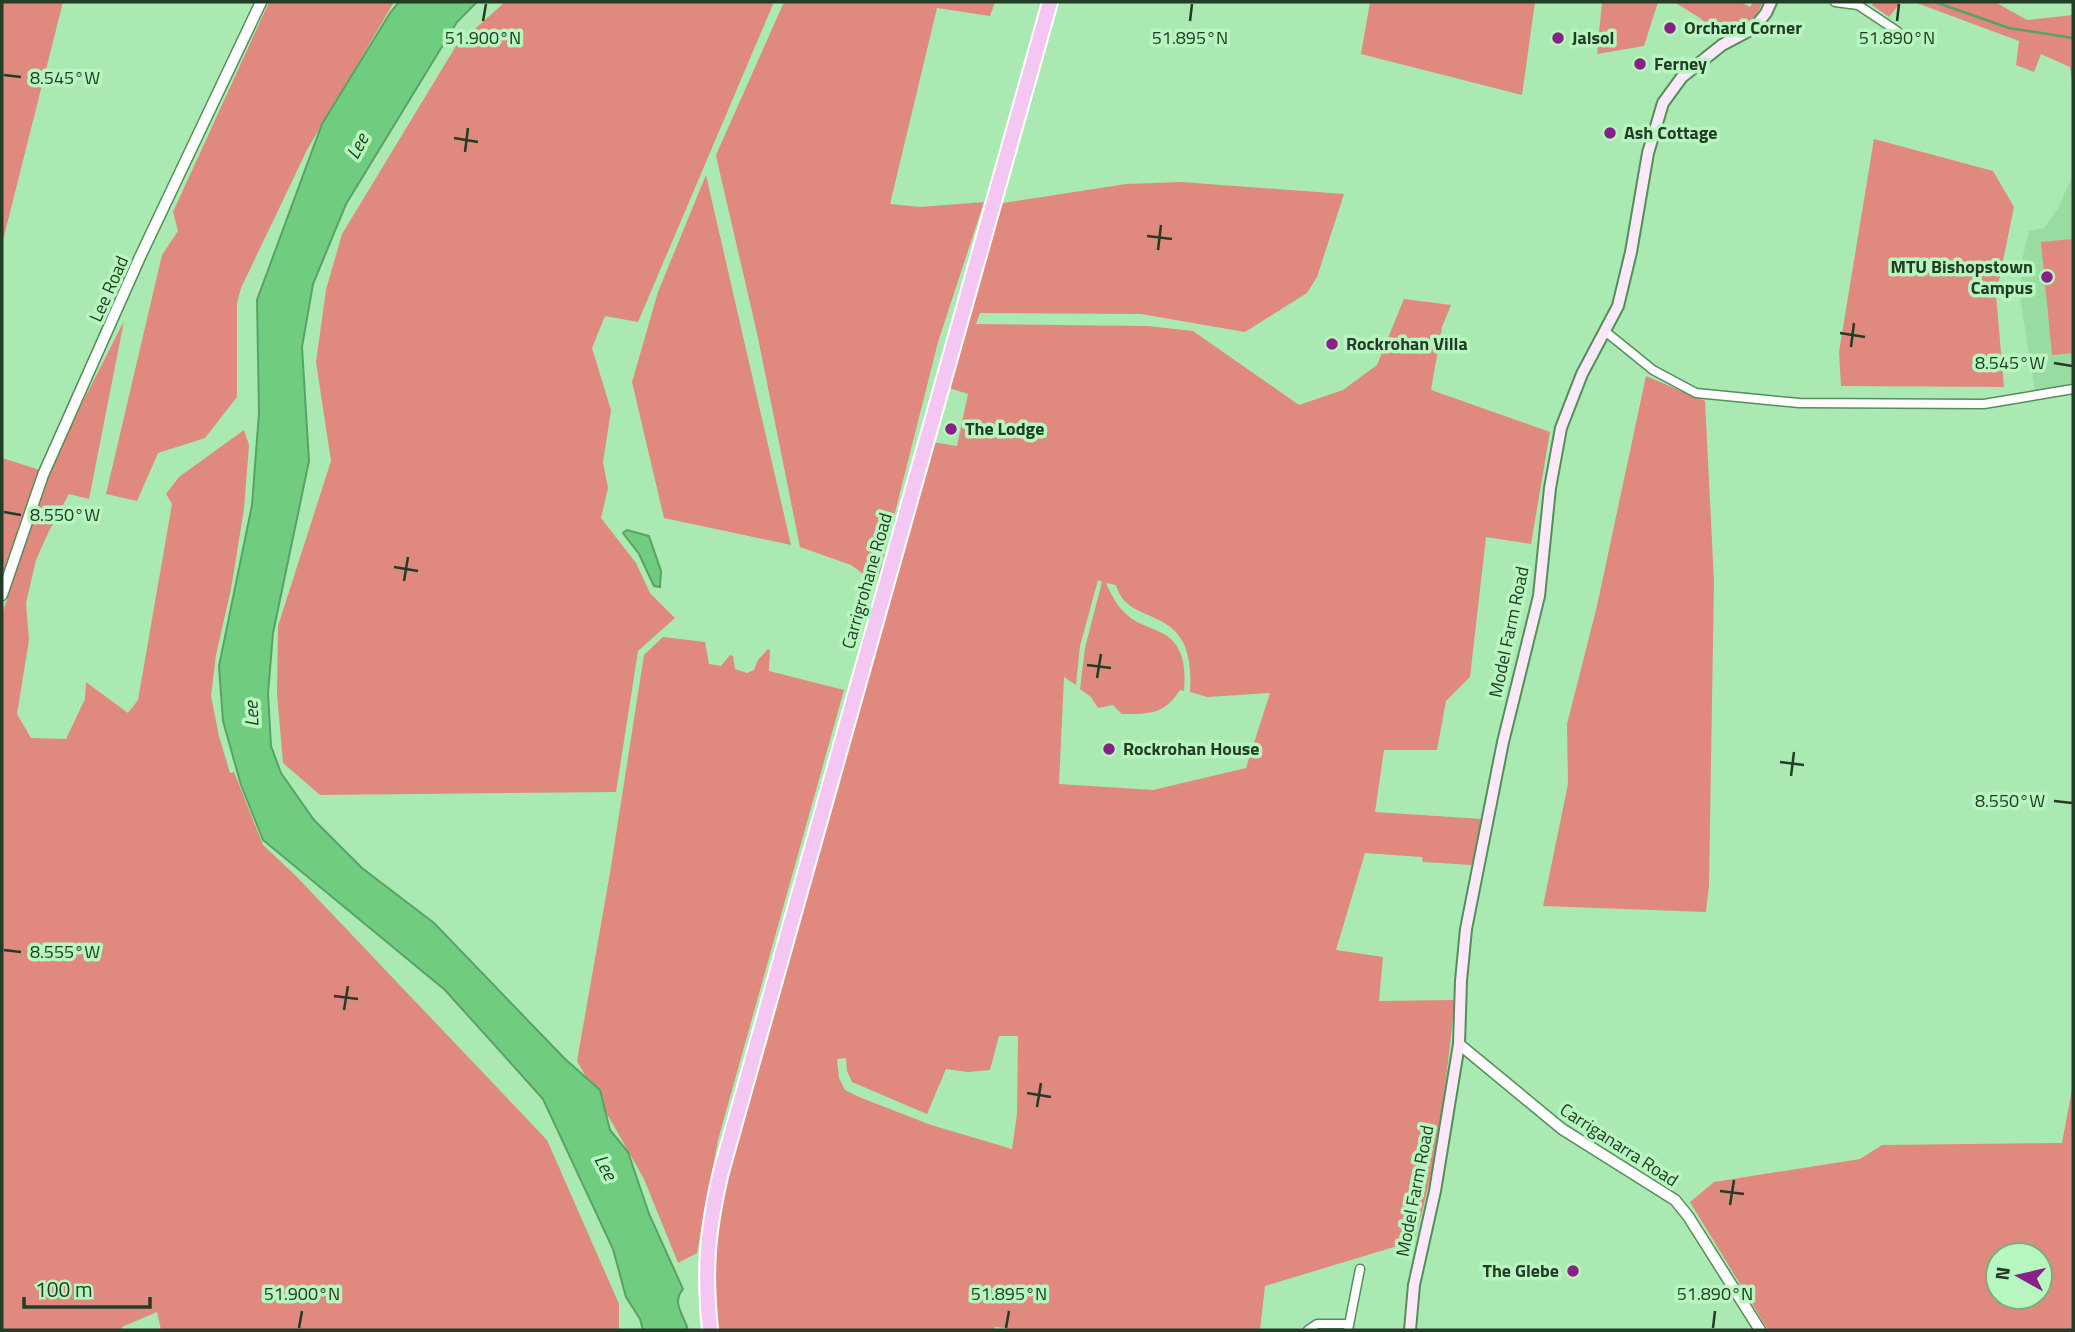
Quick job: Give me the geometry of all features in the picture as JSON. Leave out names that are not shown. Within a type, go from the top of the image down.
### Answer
[{"type":"highway","name":"Carrigrohane Road","points":[[710,1330],[706,1294],[707,1241],[721,1172],[1050,2]]},
{"type":"main road","name":"Model Farm Road","points":[[1410,1330],[1414,1284],[1436,1191],[1459,1044],[1466,929],[1503,742],[1539,596],[1550,488],[1561,428],[1582,374],[1618,306],[1631,252],[1648,153],[1663,103],[1682,77],[1722,46],[1754,28],[1771,2]]},
{"type":"street","name":"Lee Road","points":[[2,595],[44,472],[140,257],[261,2]]},
{"type":"street","points":[[1835,2],[1858,5],[1897,31]]},
{"type":"street","points":[[1606,332],[1653,370],[1696,393],[1799,403],[1984,404],[2073,389]]},
{"type":"street","name":"Carriganarra Road","points":[[1459,1044],[1562,1129],[1675,1200],[1760,1330]]},
{"type":"street","points":[[1308,1330],[1317,1324],[1349,1327],[1360,1269]]},
{"type":"shaded area","points":[[2,2],[63,2],[2,244]]},
{"type":"shaded area","points":[[269,2],[394,2],[307,150],[241,288],[237,303],[237,397],[205,438],[158,453],[137,501],[106,494],[162,255],[178,231],[173,212]]},
{"type":"shaded area","points":[[505,2],[774,2],[638,322],[605,316],[592,348],[611,410],[603,462],[608,488],[601,518],[636,563],[650,593],[675,618],[638,651],[616,792],[320,795],[283,763],[277,694],[278,626],[331,461],[316,362],[326,290],[342,234],[456,46]]},
{"type":"shaded area","points":[[784,2],[995,2],[990,16],[937,8],[890,204],[920,207],[984,202],[938,342],[878,580],[851,565],[800,547],[757,333],[716,155]]},
{"type":"shaded area","points":[[1370,2],[1535,2],[1522,95],[1361,54]]},
{"type":"shaded area","points":[[1602,2],[1658,2],[1644,46],[1597,54]]},
{"type":"shaded area","points":[[1674,2],[1741,2],[1750,7],[1753,2],[1763,2],[1755,17],[1723,39],[1700,18]]},
{"type":"shaded area","points":[[1874,2],[1901,2],[1889,17],[1872,5]]},
{"type":"shaded area","points":[[1914,2],[1995,2],[2027,20],[2073,15],[2073,89],[2070,67],[2041,54],[2034,72],[2016,65],[2019,41]]},
{"type":"shaded area","points":[[1874,139],[1993,171],[2014,207],[1996,295],[2004,387],[1841,386],[1839,352]]},
{"type":"shaded area","points":[[706,175],[791,545],[664,518],[632,382],[658,292]]},
{"type":"shaded area","name":"MTU Bishopstown Campus","points":[[2073,175],[2073,383],[2035,391],[2020,297],[2023,256],[2029,231],[2044,228],[2057,210]]},
{"type":"shaded area","points":[[1181,182],[1344,194],[1317,277],[1307,293],[1245,332],[1141,314],[980,313],[976,324],[1147,326],[1193,331],[1299,405],[1343,390],[1377,365],[1404,299],[1451,305],[1442,327],[1431,390],[1550,432],[1531,544],[1486,537],[1470,677],[1446,701],[1437,750],[1384,750],[1375,812],[1482,819],[1472,865],[1423,862],[1422,857],[1365,853],[1336,950],[1383,957],[1379,1001],[1455,1000],[1435,1151],[1414,1241],[1265,1286],[1260,1330],[1005,1330],[995,1327],[994,1330],[717,1330],[713,1255],[723,1182],[932,442],[957,446],[968,394],[949,388],[997,204],[1126,184]],"holes":[[[1098,580],[1102,582],[1085,648],[1080,689],[1091,697],[1098,708],[1113,705],[1122,714],[1140,714],[1162,709],[1180,690],[1184,691],[1184,665],[1175,643],[1126,614],[1106,583],[1116,585],[1123,599],[1173,629],[1183,642],[1189,662],[1190,692],[1207,697],[1270,693],[1246,768],[1153,790],[1059,784],[1064,677],[1076,685],[1080,646]],[[999,1036],[1018,1036],[1017,1114],[1012,1149],[931,1125],[859,1097],[845,1090],[839,1078],[837,1059],[846,1058],[847,1071],[852,1082],[927,1114],[946,1069],[968,1072],[990,1070]]]},
{"type":"shaded area","points":[[2073,239],[2073,353],[2052,355],[2041,242]]},
{"type":"shaded area","points":[[124,321],[89,499],[69,494],[36,560],[26,603],[29,640],[17,714],[31,738],[66,739],[85,699],[86,682],[128,713],[138,700],[172,504],[166,494],[179,477],[244,430],[249,445],[244,509],[231,589],[216,655],[211,696],[230,773],[234,772],[263,845],[295,875],[547,1140],[619,1304],[619,1330],[161,1330],[157,1312],[122,1327],[122,1330],[2,1330],[2,615],[46,474]]},
{"type":"shaded area","points":[[1646,376],[1705,401],[1714,581],[1709,885],[1706,912],[1543,906],[1568,784],[1567,724],[1597,606]]},
{"type":"shaded area","points":[[2,458],[40,470],[2,582]]},
{"type":"shaded area","points":[[663,637],[705,642],[709,664],[721,666],[730,655],[733,656],[735,669],[747,673],[754,670],[758,660],[768,649],[769,671],[844,690],[718,1140],[697,1253],[678,1263],[644,1179],[577,1061],[644,655]]},
{"type":"shaded area","points":[[2073,1084],[2073,1330],[1768,1330],[1690,1202],[1714,1182],[1860,1159],[1882,1145],[2062,1143]]},
{"type":"water","name":"Lee","points":[[399,2],[477,2],[457,22],[346,204],[313,284],[302,347],[309,461],[273,633],[268,693],[271,746],[281,773],[314,820],[362,868],[434,923],[564,1058],[600,1090],[610,1130],[628,1152],[649,1214],[683,1289],[678,1304],[688,1330],[643,1330],[640,1319],[626,1297],[613,1249],[543,1099],[445,990],[263,840],[241,785],[223,721],[219,666],[252,505],[259,413],[257,300],[322,124]]},
{"type":"water","points":[[627,530],[649,536],[661,571],[660,587],[654,586],[639,554],[623,533]]},
{"type":"waterway","points":[[1935,2],[2009,28],[2073,38]]},
{"type":"place","name":"Orchard Corner","points":[[1670,28]]},
{"type":"place","name":"Jalsol","points":[[1558,38]]},
{"type":"place","name":"Ferney","points":[[1640,64]]},
{"type":"place","name":"Ash Cottage","points":[[1610,133]]},
{"type":"place","name":"MTU Bishopstown Campus","points":[[2047,277]]},
{"type":"place","name":"Rockrohan Villa","points":[[1332,344]]},
{"type":"place","name":"The Lodge","points":[[951,429]]},
{"type":"place","name":"Rockrohan House","points":[[1109,749]]},
{"type":"place","name":"The Glebe","points":[[1573,1271]]}]
